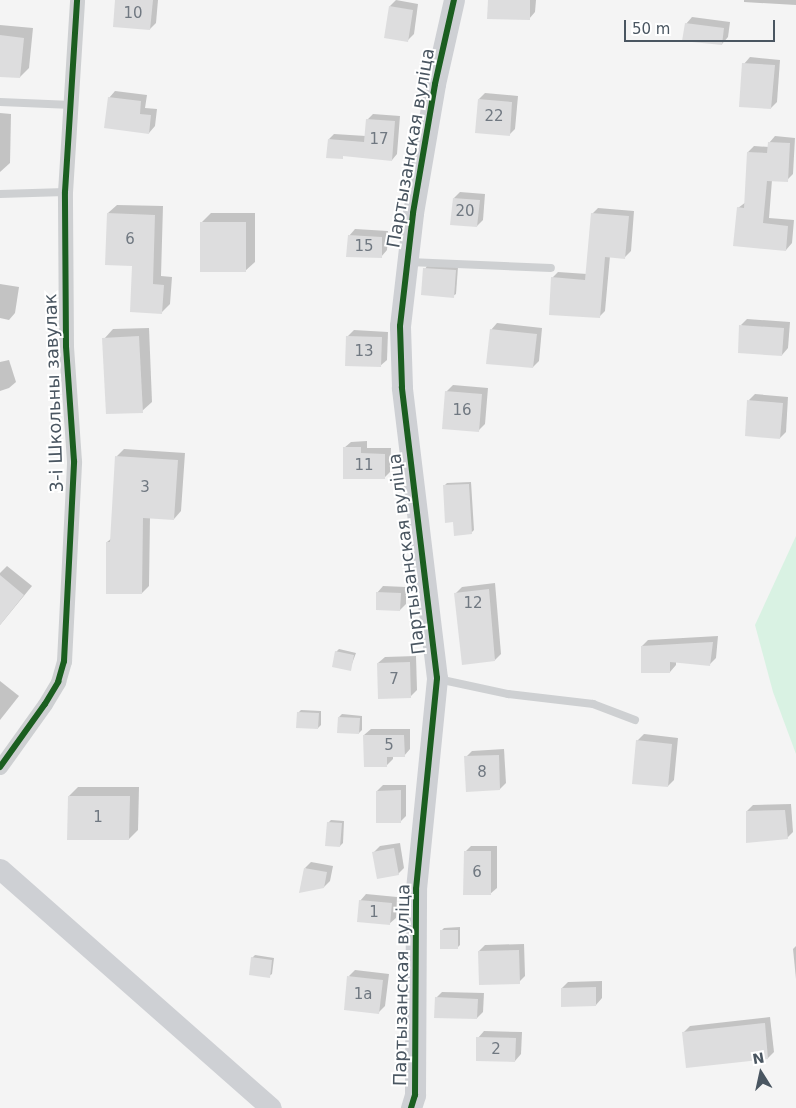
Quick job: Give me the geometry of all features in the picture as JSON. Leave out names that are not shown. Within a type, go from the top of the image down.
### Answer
[{"type":"street","name":"3-і Школьны завулак","points":[[0,767],[45,704],[58,682],[64,661],[74,461],[66,346],[65,192],[72,105],[76,0]]},
{"type":"street","name":"Партызанская вуліца","points":[[411,1108],[415,1095],[416,889],[436,678],[402,388],[400,326],[413,212],[434,93],[454,0]]},
{"type":"street","points":[[0,869],[271,1108]]},
{"type":"lane","points":[[0,102],[72,105]]},
{"type":"lane","points":[[0,194],[65,192]]},
{"type":"lane","points":[[408,262],[551,268]]},
{"type":"lane","points":[[436,678],[508,694],[592,704],[635,720]]},
{"type":"green space","points":[[796,536],[796,754],[773,692],[755,625]]},
{"type":"building","points":[[115,0],[153,0],[150,30],[113,27]]},
{"type":"building","points":[[488,0],[530,0],[530,20],[487,19]]},
{"type":"building","points":[[389,6],[413,10],[408,42],[384,38]]},
{"type":"building","points":[[685,23],[724,28],[722,45],[682,41]]},
{"type":"building","points":[[0,35],[24,38],[20,78],[0,77]]},
{"type":"building","points":[[742,63],[775,65],[771,109],[739,107]]},
{"type":"building","points":[[108,97],[141,101],[140,114],[151,115],[149,134],[104,128]]},
{"type":"building","points":[[478,99],[512,102],[510,136],[475,133]]},
{"type":"building","points":[[366,119],[395,121],[392,161],[343,156],[343,159],[326,158],[328,139],[364,142]]},
{"type":"building","points":[[768,142],[790,143],[788,182],[767,181],[763,223],[788,226],[786,251],[733,246],[737,207],[744,208],[747,152],[767,153]]},
{"type":"building","points":[[453,198],[480,200],[477,227],[450,225]]},
{"type":"building","points":[[107,213],[155,215],[153,284],[164,285],[162,314],[130,312],[132,266],[105,265]]},
{"type":"building","points":[[591,213],[629,216],[625,259],[605,257],[600,318],[549,315],[551,277],[585,280]]},
{"type":"building","points":[[200,222],[246,222],[246,272],[200,272]]},
{"type":"building","points":[[348,235],[382,237],[382,258],[346,257]]},
{"type":"building","points":[[423,268],[456,270],[454,298],[421,295]]},
{"type":"building","points":[[739,325],[784,328],[782,356],[738,353]]},
{"type":"building","points":[[490,329],[537,334],[533,368],[486,364]]},
{"type":"building","points":[[139,336],[143,413],[106,414],[102,338]]},
{"type":"building","points":[[346,336],[382,337],[381,367],[345,366]]},
{"type":"building","points":[[445,391],[482,394],[479,432],[442,429]]},
{"type":"building","points":[[747,400],[783,403],[780,439],[745,436]]},
{"type":"building","points":[[343,447],[361,447],[361,453],[385,454],[385,479],[343,479]]},
{"type":"building","points":[[115,456],[178,460],[174,520],[143,518],[142,594],[106,594],[106,542],[110,542]]},
{"type":"building","points":[[469,484],[472,534],[454,536],[453,522],[445,523],[443,485]]},
{"type":"building","points":[[0,575],[24,595],[0,625]]},
{"type":"building","points":[[489,589],[495,661],[462,665],[454,593]]},
{"type":"building","points":[[376,592],[401,593],[400,611],[376,610]]},
{"type":"building","points":[[713,642],[710,666],[670,662],[670,673],[641,673],[641,646]]},
{"type":"building","points":[[335,651],[354,655],[351,671],[332,667]]},
{"type":"building","points":[[410,662],[411,698],[378,699],[377,663]]},
{"type":"building","points":[[297,712],[319,713],[318,729],[296,728]]},
{"type":"building","points":[[338,717],[360,718],[359,734],[337,733]]},
{"type":"building","points":[[363,735],[404,735],[405,757],[387,757],[387,767],[364,767]]},
{"type":"building","points":[[636,740],[672,744],[668,787],[632,784]]},
{"type":"building","points":[[499,755],[500,790],[466,792],[464,756]]},
{"type":"building","points":[[401,790],[401,823],[376,823],[376,791]]},
{"type":"building","points":[[68,796],[130,796],[129,840],[67,840]]},
{"type":"building","points":[[785,810],[788,839],[746,843],[746,811]]},
{"type":"building","points":[[327,822],[342,823],[340,847],[325,846]]},
{"type":"building","points":[[394,848],[399,875],[377,879],[372,852]]},
{"type":"building","points":[[464,851],[491,851],[491,895],[463,895]]},
{"type":"building","points":[[304,868],[327,872],[324,888],[299,893]]},
{"type":"building","points":[[359,900],[392,903],[390,925],[357,922]]},
{"type":"building","points":[[440,930],[458,930],[458,949],[440,949]]},
{"type":"building","points":[[519,950],[520,984],[479,985],[478,951]]},
{"type":"building","points":[[251,957],[272,960],[270,978],[249,975]]},
{"type":"building","points":[[347,976],[383,980],[379,1014],[344,1010]]},
{"type":"building","points":[[596,987],[596,1006],[561,1007],[561,988]]},
{"type":"building","points":[[435,997],[478,999],[477,1019],[434,1018]]},
{"type":"building","points":[[765,1023],[768,1059],[686,1068],[682,1032]]},
{"type":"building","points":[[476,1037],[516,1038],[515,1062],[476,1061]]},
{"type":"cycle path","points":[[0,767],[45,704],[58,682],[64,661],[74,461],[66,346],[65,192],[77,0]]},
{"type":"cycle path","points":[[411,1108],[415,1095],[416,889],[437,678],[402,387],[400,326],[413,213],[435,84],[454,0]]}]
